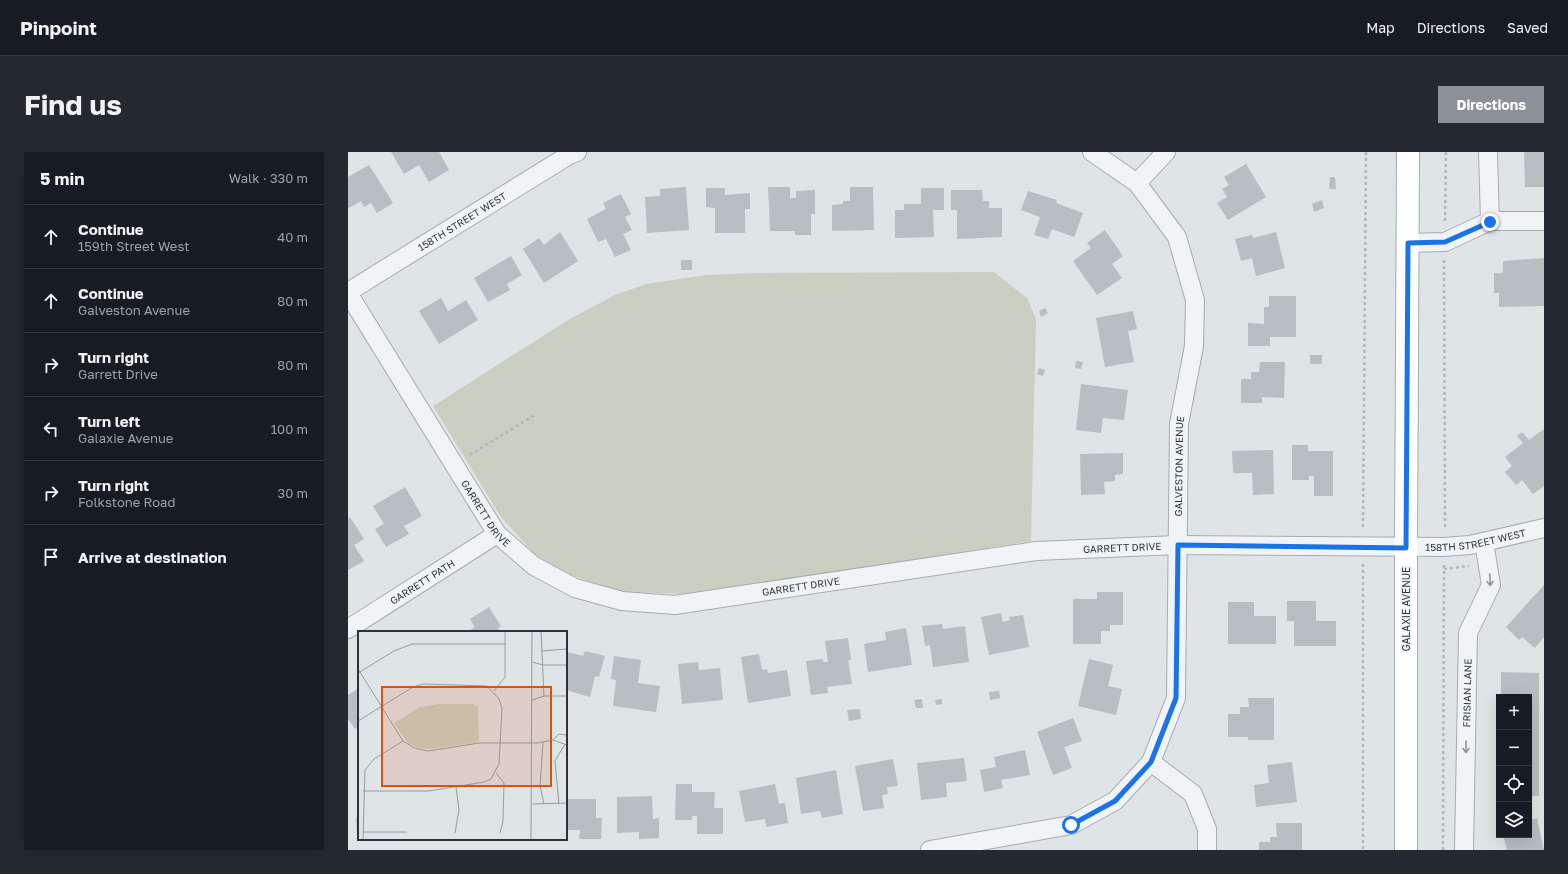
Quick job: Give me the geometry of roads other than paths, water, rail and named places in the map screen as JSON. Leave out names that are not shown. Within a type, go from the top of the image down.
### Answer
[{"type":"street","name":"158TH STREET WEST","points":[[348,293],[569,155],[577,152]]},
{"type":"street","points":[[1092,152],[1137,183],[1166,152]]},
{"type":"street","name":"GALAXIE AVENUE","points":[[1406,850],[1408,152]]},
{"type":"street","points":[[1488,152],[1490,222]]},
{"type":"street","name":"GALVESTON AVENUE","points":[[1137,183],[1177,237],[1195,300],[1194,346],[1179,424],[1176,698],[1151,762]]},
{"type":"street","points":[[1408,243],[1445,242],[1490,222],[1544,221]]},
{"type":"street","name":"GARRETT DRIVE","points":[[348,293],[497,534],[534,566],[575,588],[622,601],[675,605],[1036,551],[1178,545],[1406,548]]},
{"type":"street","name":"158TH STREET WEST","points":[[1406,548],[1443,548],[1484,542],[1544,528]]},
{"type":"street","name":"GARRETT PATH","points":[[348,629],[497,534]]},
{"type":"street","name":"FRISIAN LANE","points":[[1464,850],[1468,633],[1491,585],[1484,542]]},
{"type":"street","points":[[930,850],[1071,825],[1115,801],[1151,762],[1194,794],[1207,829],[1207,850]]}]
